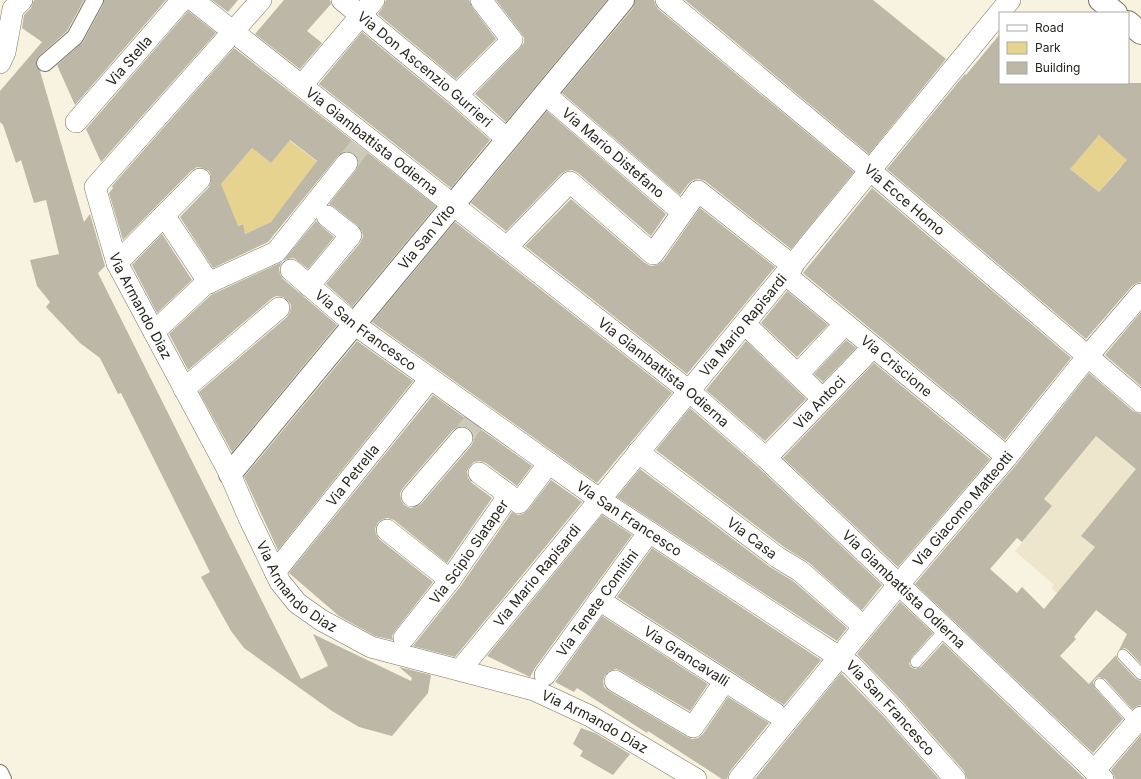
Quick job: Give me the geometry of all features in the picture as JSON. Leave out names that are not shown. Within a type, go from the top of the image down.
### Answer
[{"type":"street","points":[[45,63],[76,37],[95,0]]},
{"type":"street","name":"Via Stella","points":[[76,122],[182,0]]},
{"type":"street","name":"Via Giambattista Odierna","points":[[194,0],[302,85],[365,141],[453,204],[689,391],[766,458],[1098,775]]},
{"type":"street","points":[[234,32],[261,0]]},
{"type":"street","name":"Via Don Ascenzio Gurrieri","points":[[342,0],[367,8],[457,95],[507,140]]},
{"type":"street","points":[[457,95],[512,40],[481,0]]},
{"type":"street","name":"Via San Vito","points":[[230,474],[623,0]]},
{"type":"street","name":"Via Ecce Homo","points":[[666,0],[871,171],[1141,402]]},
{"type":"street","name":"Via Mario Rapisardi","points":[[1000,12],[1010,0]]},
{"type":"street","points":[[1100,0],[1115,12]]},
{"type":"street","points":[[0,63],[5,52],[17,5]]},
{"type":"street","points":[[302,85],[367,8]]},
{"type":"street","name":"Via Mario Rapisardi","points":[[460,670],[999,14]]},
{"type":"street","points":[[1129,23],[1141,33]]},
{"type":"street","name":"Via Armando Diaz","points":[[234,32],[95,187],[117,263],[230,474],[249,518],[280,582],[297,603],[321,620],[371,647],[534,690],[590,716],[696,779]]},
{"type":"street","name":"Via Mario Distefano","points":[[545,94],[682,212]]},
{"type":"street","points":[[154,332],[204,285],[276,252],[347,163]]},
{"type":"street","points":[[117,263],[200,179]]},
{"type":"street","points":[[507,247],[570,182],[653,254],[682,212]]},
{"type":"street","name":"Via Criscione","points":[[682,212],[698,191],[789,270],[845,324],[1006,457]]},
{"type":"street","points":[[164,215],[209,283]]},
{"type":"street","points":[[309,286],[351,235],[327,216]]},
{"type":"street","name":"Via San Francesco","points":[[291,270],[354,324],[599,499],[851,665],[893,709],[955,779]]},
{"type":"street","name":"Via Giacomo Matteotti","points":[[739,779],[1087,357],[1141,294]]},
{"type":"street","points":[[184,389],[279,308]]},
{"type":"street","points":[[745,324],[823,399]]},
{"type":"street","points":[[798,374],[845,324]]},
{"type":"street","name":"Via Antoci","points":[[766,458],[873,347]]},
{"type":"street","name":"Via Petrella","points":[[275,572],[430,379]]},
{"type":"street","points":[[412,496],[462,438]]},
{"type":"street","name":"Via Casa","points":[[638,452],[777,557],[800,571],[864,627]]},
{"type":"street","name":"Via Scipio Slataper","points":[[404,638],[450,580],[509,495],[519,503],[549,463]]},
{"type":"street","points":[[480,473],[509,495]]},
{"type":"street","points":[[387,530],[450,580]]},
{"type":"street","name":"Via Tenete Comitini","points":[[545,675],[649,532]]},
{"type":"street","name":"Via Grancavalli","points":[[599,600],[775,713]]},
{"type":"street","points":[[615,681],[693,727],[725,681]]},
{"type":"street","points":[[1098,775],[1138,720]]},
{"type":"street","points":[[0,773],[3,779]]},
{"type":"lane","points":[[916,662],[946,629]]},
{"type":"lane","points":[[1123,655],[1141,674]]},
{"type":"lane","points":[[1100,684],[1138,720]]},
{"type":"shaded area","points":[[1141,421],[1141,556],[1090,618],[1066,596],[1063,599],[1051,588],[1054,585],[1015,551],[1052,506],[1021,478],[1028,457]]},
{"type":"green space","points":[[1100,134],[1132,161],[1141,183],[1121,166],[1099,192],[1064,164],[1085,139],[1091,144]]},
{"type":"green space","points":[[289,140],[320,164],[271,222],[245,234],[242,224],[220,234],[221,184],[252,148],[271,163]]},
{"type":"building","points":[[34,0],[84,0],[67,31],[39,56],[36,60],[36,64],[40,71],[84,222],[90,214],[105,266],[98,273],[301,679],[328,666],[313,634],[411,681],[412,678],[399,667],[431,675],[428,693],[392,736],[359,727],[332,711],[244,648],[231,631],[201,577],[210,572],[121,393],[118,394],[100,358],[80,343],[46,307],[50,302],[37,286],[30,260],[59,254],[46,200],[34,203],[21,160],[16,163],[3,125],[0,122],[0,91],[42,42],[22,28],[24,15],[31,8]]},
{"type":"building","points":[[104,0],[166,0],[75,105],[57,65],[83,42],[103,5]]},
{"type":"building","points":[[212,0],[238,0],[228,12]]},
{"type":"building","points":[[284,0],[330,0],[331,4],[307,31],[322,43],[300,69],[255,34]]},
{"type":"building","points":[[386,0],[469,0],[472,7],[496,39],[456,79],[378,14]]},
{"type":"building","points":[[496,0],[607,0],[506,122],[475,94],[524,43],[524,38],[521,33]]},
{"type":"building","points":[[635,0],[654,0],[658,9],[854,172],[791,249],[705,181],[699,179],[693,180],[680,195],[562,93],[633,8]]},
{"type":"building","points":[[685,0],[873,0],[946,59],[869,154]]},
{"type":"building","points":[[188,11],[216,33],[101,162],[86,129]]},
{"type":"building","points":[[362,32],[490,140],[451,188],[319,84]]},
{"type":"building","points":[[999,35],[999,84],[1141,83],[1141,282],[1132,286],[1086,339],[887,169],[965,74],[966,75]],"holes":[[[1099,135],[1127,160],[1099,192],[1070,169]]]},
{"type":"building","points":[[234,48],[436,206],[352,307],[326,284],[360,243],[363,237],[362,231],[358,226],[329,204],[359,165],[358,158],[355,154],[349,151],[343,152],[338,156],[268,242],[213,268],[180,217],[209,187],[211,175],[209,171],[197,167],[191,171],[123,240],[109,193],[113,188],[112,186]],"holes":[[[290,140],[317,161],[271,222],[245,234],[243,224],[238,226],[221,184],[252,148],[271,163]]]},
{"type":"building","points":[[547,111],[666,214],[651,236],[578,173],[572,170],[561,174],[506,231],[471,203]]},
{"type":"building","points":[[872,188],[1071,358],[1005,440],[803,273]]},
{"type":"building","points":[[571,199],[645,263],[651,266],[657,265],[663,261],[700,208],[775,267],[687,374],[525,246]]},
{"type":"building","points":[[316,221],[334,237],[308,269],[294,258],[283,261]]},
{"type":"building","points":[[455,222],[672,393],[597,483],[372,322]]},
{"type":"building","points":[[162,234],[192,280],[157,313],[132,265]]},
{"type":"building","points":[[282,262],[279,268],[283,279],[337,325],[232,452],[199,392],[287,317],[290,312],[291,305],[283,297],[276,296],[271,299],[188,370],[169,334],[211,295]]},
{"type":"building","points":[[787,291],[828,325],[797,357],[761,323]]},
{"type":"building","points":[[1141,312],[1141,386],[1105,355]]},
{"type":"building","points":[[846,340],[856,348],[823,382],[814,374]]},
{"type":"building","points":[[357,341],[413,381],[278,550],[244,477]]},
{"type":"building","points":[[746,341],[806,399],[765,441],[706,390]]},
{"type":"building","points":[[874,363],[990,459],[898,567],[783,458]]},
{"type":"building","points":[[1089,373],[1133,411],[1141,414],[1141,664],[1125,648],[1119,650],[1127,634],[1096,610],[1074,637],[1076,639],[1060,656],[1089,684],[1116,655],[1118,660],[1136,679],[1141,681],[1141,705],[1132,709],[1105,679],[1099,677],[1093,682],[1095,688],[1123,719],[1093,753],[915,584],[1016,465]],"holes":[[[1096,436],[1136,469],[1081,536],[1095,547],[1044,609],[1022,587],[1017,593],[990,569],[1017,538],[1022,542],[1052,506],[1044,499]]]},
{"type":"building","points":[[433,395],[532,466],[517,486],[486,463],[480,461],[474,462],[470,466],[467,471],[468,478],[472,483],[492,498],[447,563],[394,520],[388,518],[378,522],[375,529],[379,539],[433,582],[395,631],[392,636],[393,640],[375,636],[339,616],[289,573]],"holes":[[[464,426],[470,429],[474,440],[471,446],[421,504],[410,508],[404,505],[401,500],[400,493],[403,488],[453,430]]]},
{"type":"building","points":[[690,408],[758,467],[882,585],[862,610],[808,562],[784,547],[656,450]]},
{"type":"building","points":[[640,469],[770,567],[793,581],[847,628],[837,641],[617,497]]},
{"type":"building","points":[[551,480],[582,502],[455,657],[413,646],[460,587],[512,512],[518,515],[523,514],[528,510]]},
{"type":"building","points":[[602,515],[632,535],[530,677],[487,656]]},
{"type":"building","points":[[652,548],[821,660],[784,705],[617,597]]},
{"type":"building","points":[[900,602],[933,633],[911,658],[909,664],[911,667],[915,669],[921,667],[943,643],[1085,779],[967,779],[964,771],[902,701],[857,654]]},
{"type":"building","points":[[602,616],[708,684],[690,711],[616,669],[609,671],[605,675],[603,681],[604,687],[609,691],[692,739],[698,738],[703,734],[728,697],[769,723],[730,771],[727,779],[722,779],[648,731],[647,733],[577,688],[574,692],[555,682]]},
{"type":"building","points":[[841,673],[884,717],[939,779],[755,779]]},
{"type":"building","points":[[581,728],[595,733],[630,754],[613,775],[580,756],[583,751],[573,744]]},
{"type":"building","points":[[1141,735],[1141,779],[1115,779],[1111,770]]},
{"type":"tunnel","points":[[347,163],[361,145]]},
{"type":"tunnel","points":[[462,438],[479,414]]}]
